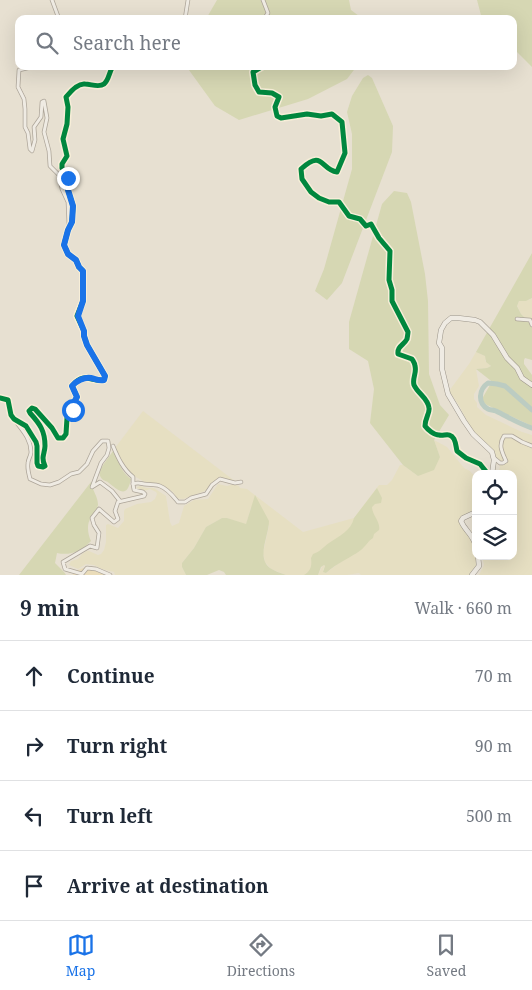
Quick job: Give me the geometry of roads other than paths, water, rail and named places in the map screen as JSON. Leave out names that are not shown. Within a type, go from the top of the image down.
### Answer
[{"type":"street","points":[[52,0],[58,15]]},
{"type":"street","points":[[185,15],[188,0]]},
{"type":"street","points":[[263,0],[268,13],[267,15]]},
{"type":"street","points":[[19,70],[18,87],[23,95],[25,104],[25,127],[32,152],[35,140],[34,127],[41,117],[42,102],[44,101],[47,118],[44,132],[49,151],[50,166],[59,175],[62,189],[68,202],[69,227]]},
{"type":"street","points":[[14,419],[26,426],[36,442],[38,451],[37,463],[38,466],[43,468],[45,464],[43,458],[45,447],[44,433],[42,426],[30,413],[30,409],[35,409],[52,428],[58,438],[63,438],[66,434],[67,418],[73,410],[77,397],[72,386],[73,384],[80,379],[86,378],[104,380],[105,376],[87,345],[78,316],[83,301],[83,271],[76,260],[68,254],[64,245],[72,222],[73,206],[68,190],[68,178],[62,168],[62,164],[67,156],[63,139],[67,124],[68,107],[66,99],[68,94],[80,84],[99,86],[104,84],[111,70]]},
{"type":"street","points":[[257,70],[254,72],[255,85],[259,92],[272,93],[279,97],[276,116],[281,118],[307,114],[321,116],[332,114],[342,122],[345,152],[338,172],[334,172],[320,161],[315,160],[308,162],[301,169],[302,179],[311,192],[319,198],[329,202],[339,202],[350,216],[360,219],[366,226],[372,224],[379,238],[390,250],[389,280],[392,290],[392,301],[408,332],[407,339],[400,346],[398,354],[412,359],[416,366],[414,383],[429,407],[425,426],[429,431],[438,435],[446,434],[452,436],[458,453],[480,464],[485,470]]},
{"type":"street","points":[[492,470],[494,458],[492,452],[473,434],[448,394],[442,369],[442,348],[439,343],[441,330],[445,323],[451,318],[480,322],[493,335],[522,378],[532,385]]},
{"type":"street","points":[[517,320],[530,320],[532,324]]},
{"type":"street","points":[[0,398],[8,400],[11,414],[27,437],[31,454],[28,461],[30,479],[41,484],[50,485],[59,482],[71,474],[80,472],[87,464],[93,451],[102,441],[108,441],[107,455],[101,463],[92,487],[100,482],[112,491],[120,501]]},
{"type":"street","points":[[494,458],[500,463],[506,461],[501,446],[502,438],[506,435],[532,446]]},
{"type":"street","points":[[110,575],[96,569],[87,568],[82,574],[66,569],[63,562],[90,546],[97,548],[99,534],[92,518],[99,509],[114,522],[118,519],[115,511],[118,502],[144,496],[145,494],[134,490],[133,477],[128,474],[114,446]]},
{"type":"street","points":[[133,484],[137,482],[145,485],[160,486],[173,495],[178,502],[185,502],[191,498],[206,494],[212,485],[220,480],[234,483],[241,482]]},
{"type":"street","points":[[472,514],[463,518],[462,521],[472,535]]},
{"type":"street","points":[[472,575],[478,566],[478,560]]},
{"type":"waterway","points":[[532,410],[505,386],[488,383],[481,392],[482,403],[488,409],[532,428]]}]
